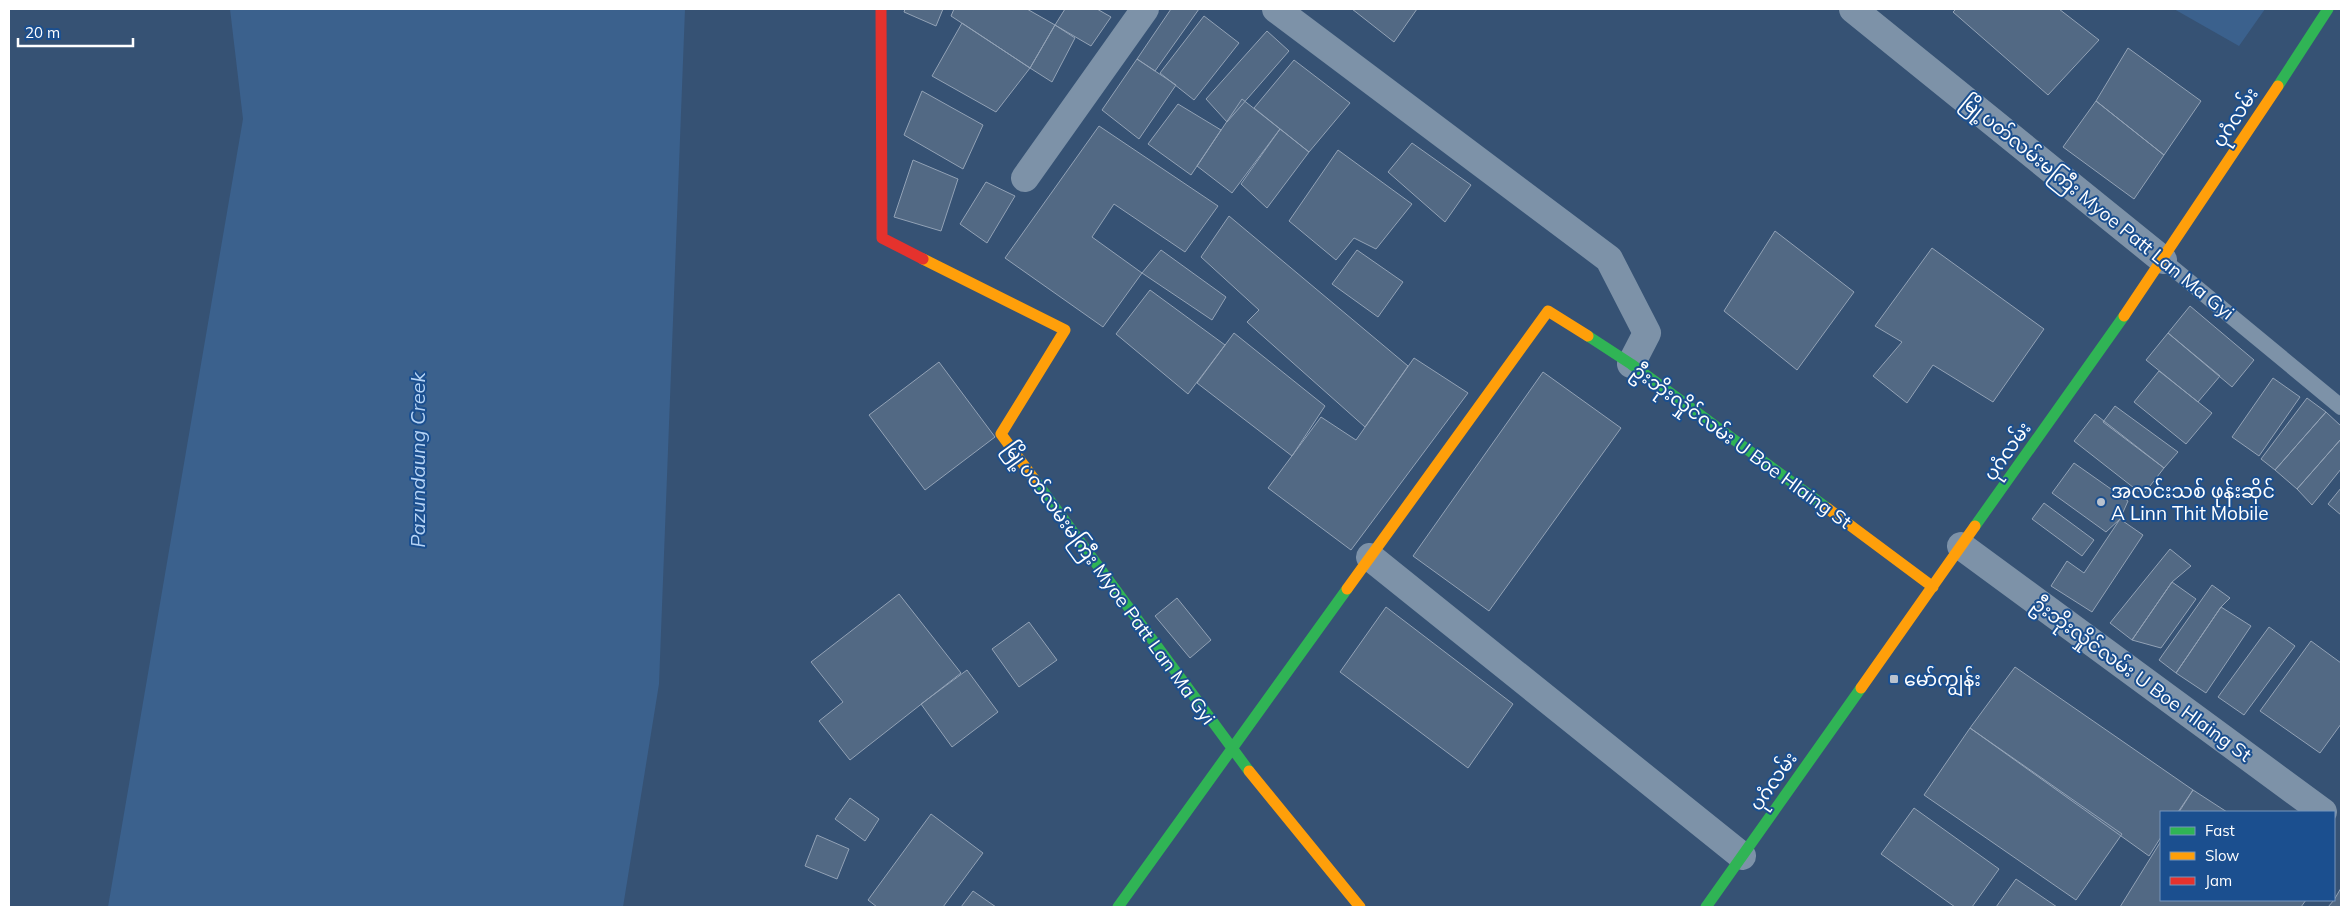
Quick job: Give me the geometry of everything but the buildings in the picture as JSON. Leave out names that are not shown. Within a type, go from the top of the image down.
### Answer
[{"type":"street","name":"မြို့ပတ်လမ်းမကြီး Myoe Patt Lan Ma Gyi","points":[[882,9],[882,238],[1065,330],[1001,434],[1231,749],[1360,907]]},
{"type":"street","points":[[1025,178],[1146,9]]},
{"type":"street","points":[[1276,9],[1304,17],[1609,259],[1647,334],[1631,364]]},
{"type":"street","name":"မြို့ပတ်လမ်းမကြီး Myoe Patt Lan Ma Gyi","points":[[1853,9],[2163,260]]},
{"type":"street","name":"ပုဂံလမ်း","points":[[1706,907],[2163,260],[2274,88],[2328,9]]},
{"type":"street","name":"ဦးဘိုးလှိုင်လမ်း U Boe Hlaing St","points":[[1370,557],[1548,311],[1631,364],[1933,586]]},
{"type":"street","name":"ဦးဘိုးလှိုင်လမ်း U Boe Hlaing St","points":[[1962,546],[2322,811]]},
{"type":"street","points":[[1118,907],[1370,557],[1742,856]]},
{"type":"lane","name":"မြို့ပတ်လမ်းမကြီး Myoe Patt Lan Ma Gyi","points":[[2163,260],[2341,407]]},
{"type":"water","name":"Pazundaung Creek","points":[[230,9],[685,9],[659,684],[623,907],[108,907],[243,119]]},
{"type":"water","points":[[2174,9],[2265,9],[2239,46]]},
{"type":"traffic: fast","points":[[2278,86],[2328,9]]},
{"type":"traffic: fast","points":[[1975,526],[2124,316]]},
{"type":"traffic: fast","points":[[1588,336],[1631,364],[1827,508]]},
{"type":"traffic: fast","points":[[1034,479],[1249,771]]},
{"type":"traffic: fast","points":[[1118,907],[1347,589]]},
{"type":"traffic: fast","points":[[1706,907],[1861,688]]},
{"type":"traffic: slow","points":[[2124,316],[2278,86]]},
{"type":"traffic: slow","points":[[923,259],[1065,330],[1001,434],[1034,479]]},
{"type":"traffic: slow","points":[[1347,589],[1548,311],[1588,336]]},
{"type":"traffic: slow","points":[[1827,508],[1933,587]]},
{"type":"traffic: slow","points":[[1861,688],[1975,526]]},
{"type":"traffic: slow","points":[[1249,771],[1360,907]]},
{"type":"traffic: jam","points":[[881,9],[882,238],[923,259]]},
{"type":"place","name":"အလင်းသစ် ဖုန်းဆိုင် A Linn Thit Mobile","points":[[2101,502]]},
{"type":"place","name":"မော်ကျွန်း","points":[[1894,679]]}]
